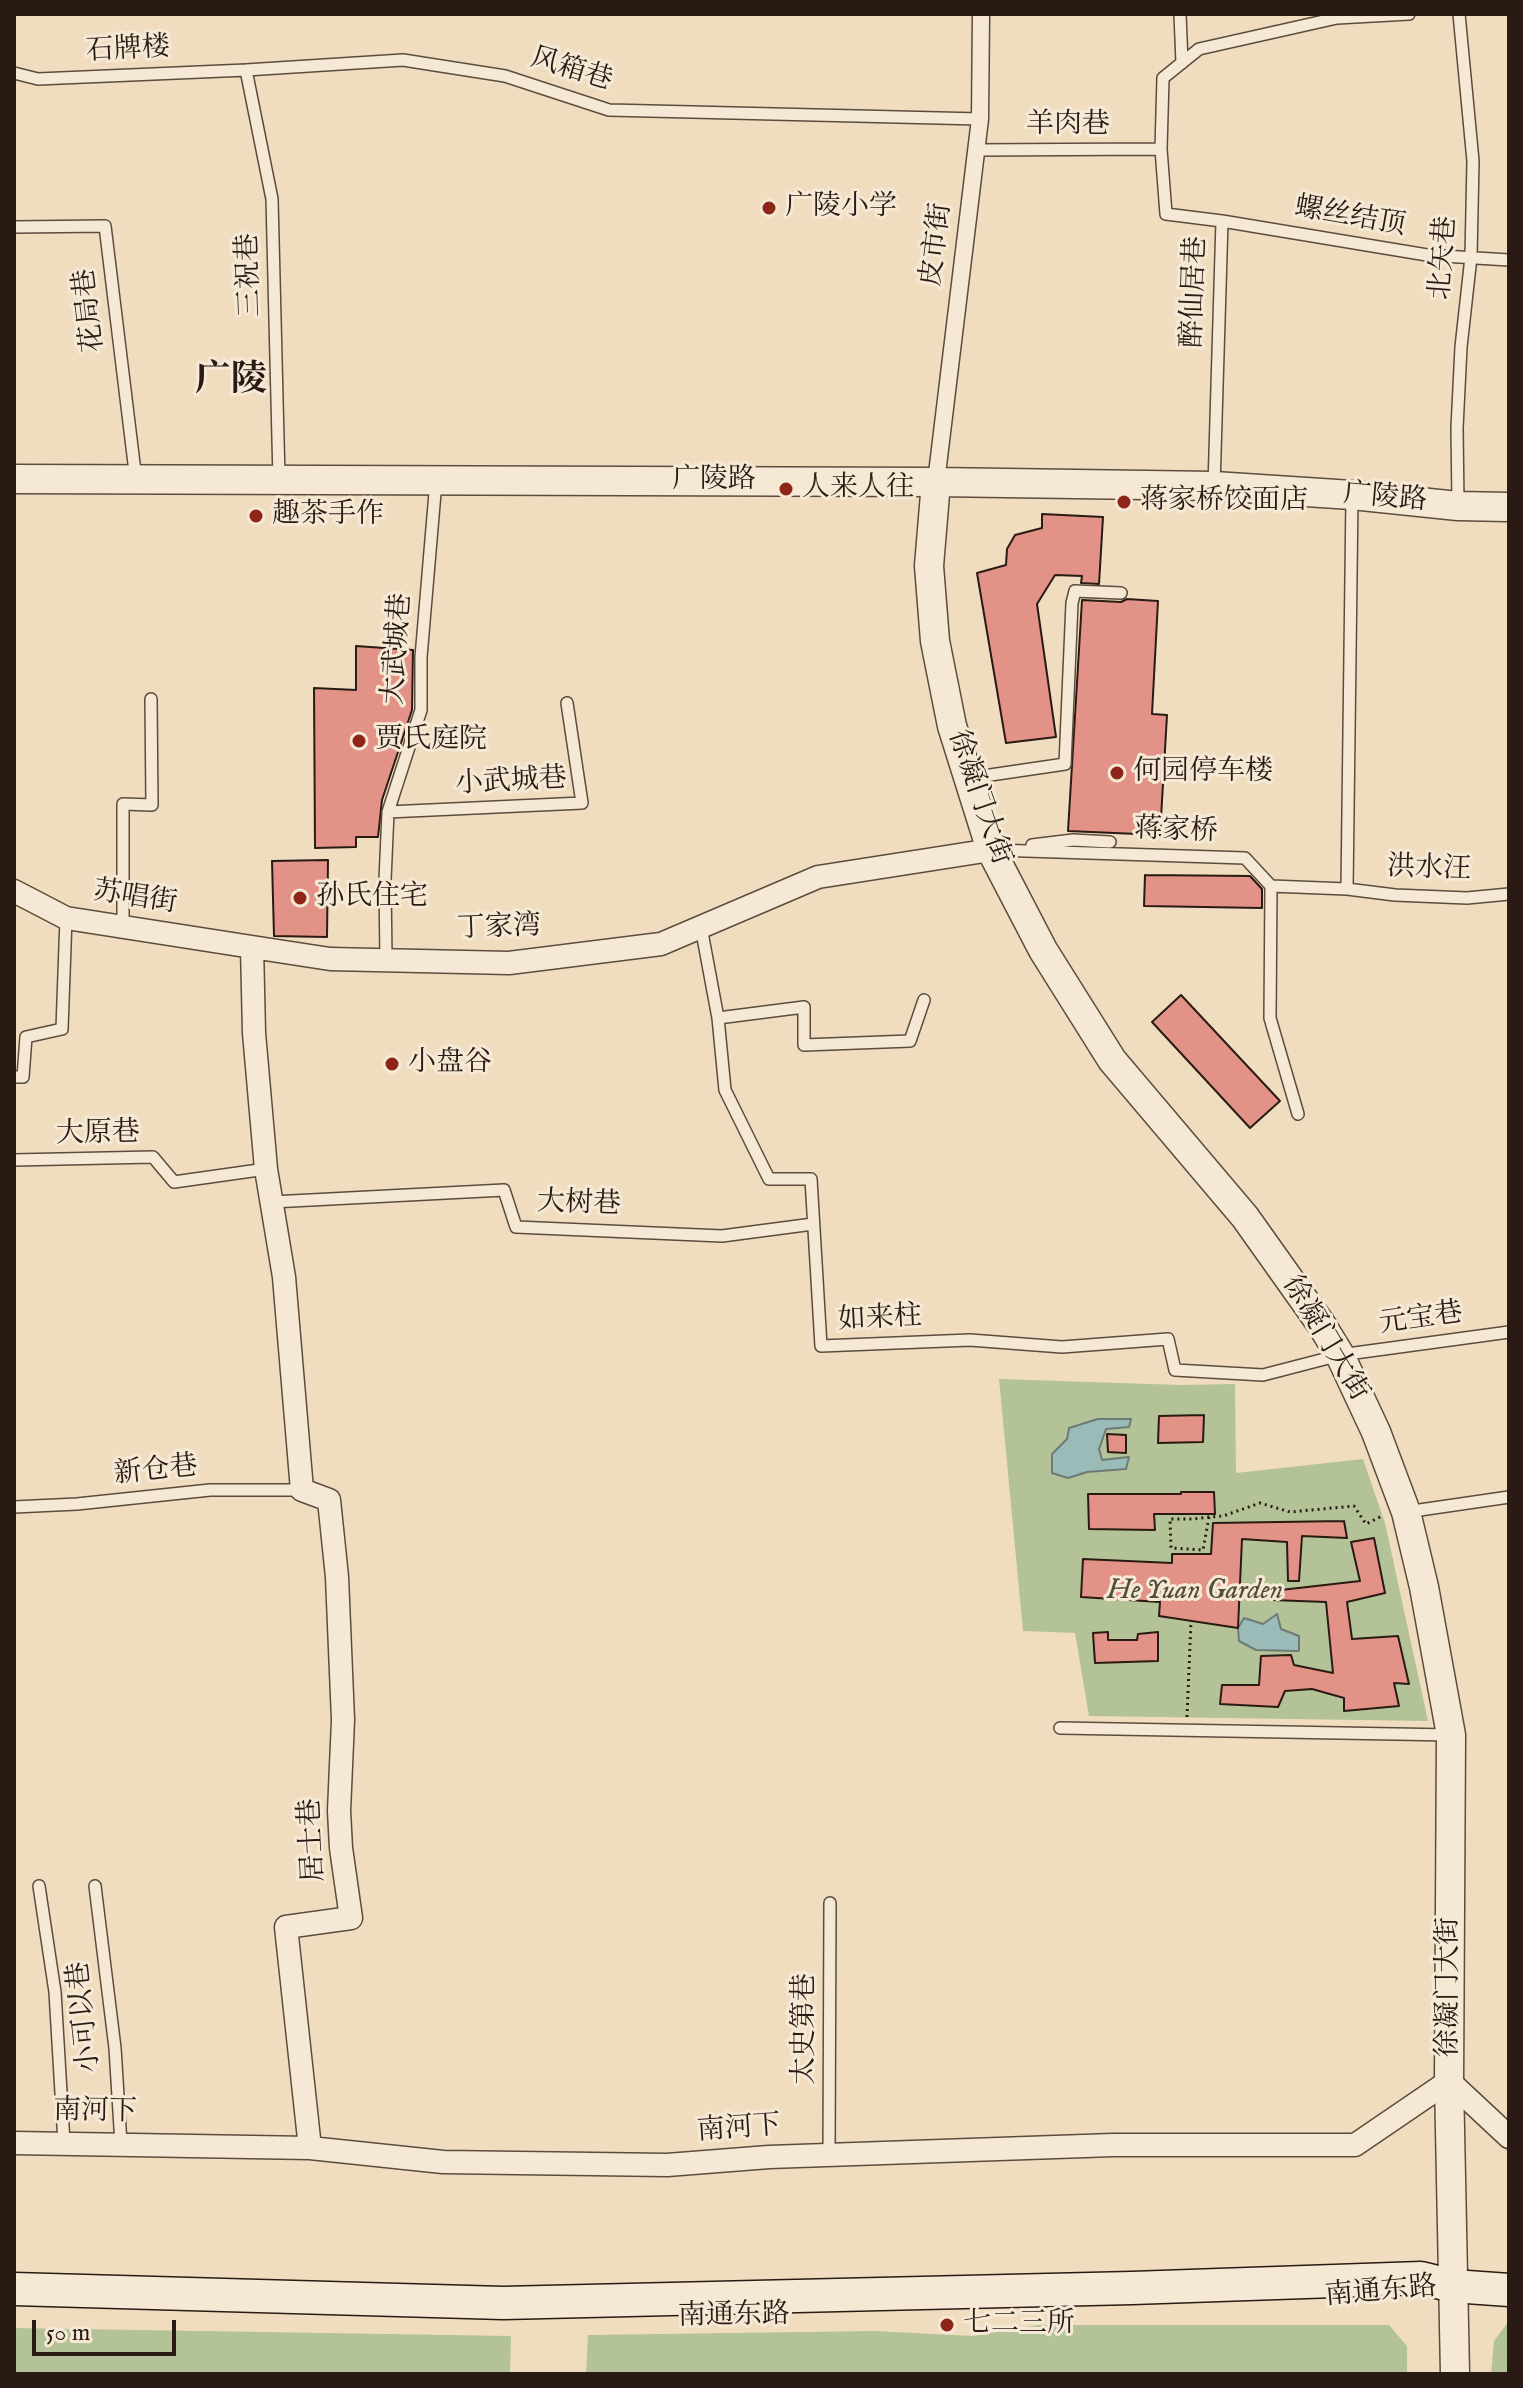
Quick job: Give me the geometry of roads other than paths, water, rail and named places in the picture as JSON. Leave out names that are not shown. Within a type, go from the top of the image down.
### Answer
[{"type":"main road","name":"南通东路","points":[[14,2289],[503,2303],[1421,2278],[1453,2286],[1509,2290]]},
{"type":"main road","name":"南通东路","points":[[14,2307],[503,2323],[1129,2308],[1422,2294],[1453,2286]]},
{"type":"street","name":"皮市街","points":[[936,482],[980,119],[981,14]]},
{"type":"street","name":"广陵路","points":[[14,479],[1214,486],[1458,506],[1509,507]]},
{"type":"street","name":"徐凝门大街","points":[[936,482],[929,566],[935,641],[952,726],[991,850],[1043,950],[1112,1060],[1245,1217],[1340,1355],[1376,1432],[1394,1514],[1424,1587],[1451,1735],[1449,2081],[1455,2374]]},
{"type":"street","name":"丁家湾","points":[[252,947],[330,959],[509,963],[661,944],[818,877],[991,850]]},
{"type":"street","name":"苏唱街","points":[[14,891],[66,918],[252,947]]},
{"type":"street","points":[[252,947],[254,1033],[266,1169],[284,1277],[302,1490]]},
{"type":"street","name":"居士巷","points":[[302,1490],[329,1500],[337,1577],[343,1720],[339,1811],[351,1918],[286,1927],[310,2148]]},
{"type":"street","points":[[1449,2081],[1509,2137]]},
{"type":"street","name":"南河下","points":[[14,2143],[310,2148],[443,2162],[667,2165],[829,2155],[1113,2145],[1355,2145],[1449,2081]]},
{"type":"lane","points":[[1180,14],[1182,63]]},
{"type":"lane","points":[[1161,149],[1163,78],[1199,49],[1337,16],[1409,14]]},
{"type":"lane","name":"北矢巷","points":[[1458,506],[1457,428],[1461,347],[1471,257],[1473,161],[1459,14]]},
{"type":"lane","name":"风箱巷","points":[[246,70],[403,60],[505,76],[609,110],[980,119]]},
{"type":"lane","name":"石牌楼","points":[[14,73],[38,79],[246,70]]},
{"type":"lane","name":"三祝巷","points":[[246,70],[272,199],[279,480]]},
{"type":"lane","name":"羊肉巷","points":[[975,150],[1161,149]]},
{"type":"lane","name":"醉仙居巷","points":[[1161,149],[1166,214],[1222,221],[1214,486]]},
{"type":"lane","name":"螺丝结顶","points":[[1222,221],[1427,255],[1509,260]]},
{"type":"lane","name":"花局巷","points":[[14,227],[105,226],[136,480]]},
{"type":"lane","name":"大武城巷","points":[[386,960],[388,812],[421,710],[421,657],[436,480]]},
{"type":"lane","points":[[1298,1114],[1270,1018],[1271,886],[1347,889],[1352,495]]},
{"type":"lane","points":[[967,778],[1065,764],[1075,591],[1121,593]]},
{"type":"lane","points":[[123,927],[123,804],[152,805],[151,699]]},
{"type":"lane","name":"小武城巷","points":[[388,812],[582,803],[567,703]]},
{"type":"lane","points":[[991,850],[1073,840],[1110,842]]},
{"type":"lane","name":"蒋家桥","points":[[991,850],[1245,858],[1271,886]]},
{"type":"lane","name":"洪水汪","points":[[1347,889],[1467,898],[1509,894]]},
{"type":"lane","points":[[14,1077],[23,1077],[26,1037],[62,1029],[66,918]]},
{"type":"lane","name":"如来柱","points":[[701,927],[718,1018],[725,1090],[769,1179],[811,1179],[821,1346],[970,1340],[1062,1347],[1168,1339],[1175,1370],[1263,1375],[1340,1355]]},
{"type":"lane","points":[[718,1018],[804,1007],[804,1045],[910,1041],[924,1000]]},
{"type":"lane","name":"大原巷","points":[[14,1160],[153,1157],[174,1182],[266,1169]]},
{"type":"lane","name":"大树巷","points":[[272,1202],[504,1190],[516,1227],[722,1236],[813,1224]]},
{"type":"lane","name":"元宝巷","points":[[1340,1355],[1509,1332]]},
{"type":"lane","name":"新仓巷","points":[[14,1507],[77,1504],[210,1490],[302,1490]]},
{"type":"lane","points":[[1394,1514],[1509,1497]]},
{"type":"lane","points":[[1060,1728],[1451,1735]]},
{"type":"lane","points":[[39,1886],[55,1992],[64,2143]]},
{"type":"lane","name":"小可以巷","points":[[95,1886],[115,2048],[121,2144]]},
{"type":"lane","name":"太史第巷","points":[[829,2155],[830,1903]]},
{"type":"water","points":[[1098,1419],[1131,1419],[1129,1427],[1106,1429],[1099,1449],[1102,1460],[1129,1457],[1126,1469],[1087,1472],[1068,1478],[1052,1473],[1052,1454],[1067,1439],[1069,1428]]},
{"type":"water","points":[[1277,1614],[1281,1629],[1299,1636],[1299,1651],[1256,1650],[1239,1641],[1238,1628],[1244,1618],[1263,1624]]},
{"type":"place","name":"广陵小学","points":[[769,208]]},
{"type":"place","name":"人来人往","points":[[786,489]]},
{"type":"place","name":"蒋家桥饺面店","points":[[1124,502]]},
{"type":"place","name":"趣茶手作","points":[[256,516]]},
{"type":"place","name":"贾氏庭院","points":[[359,741]]},
{"type":"place","name":"何园停车楼","points":[[1117,773]]},
{"type":"place","name":"孙氏住宅","points":[[300,898]]},
{"type":"place","name":"小盘谷","points":[[392,1064]]},
{"type":"place","name":"七二三所","points":[[947,2325]]},
{"type":"district","name":"广陵","points":[[231,383]]},
{"type":"park label","name":"He Yuan Garden","points":[[1195,1592]]}]
